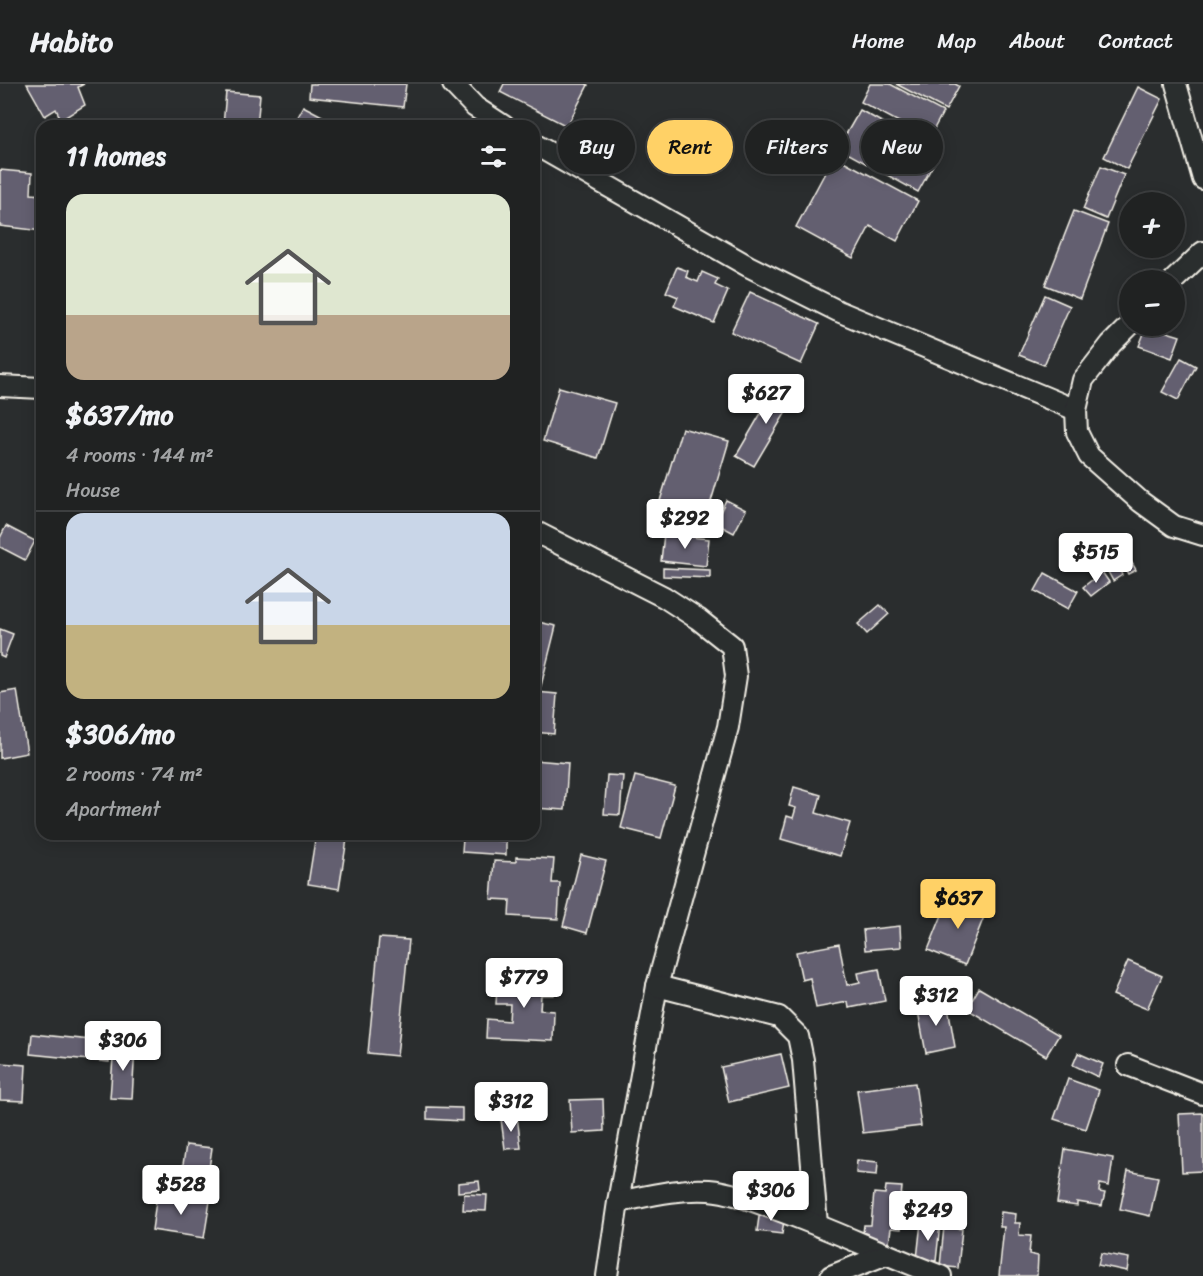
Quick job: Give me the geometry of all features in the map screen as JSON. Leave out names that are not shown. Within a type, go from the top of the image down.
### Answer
[{"type":"street","points":[[453,84],[475,107],[495,120]]},
{"type":"street","points":[[1176,84],[1203,178]]},
{"type":"street","points":[[540,147],[748,266],[838,311],[1076,410]]},
{"type":"street","points":[[1184,270],[1203,252]]},
{"type":"street","points":[[1119,336],[1083,380],[1076,410],[1077,432],[1089,456],[1141,502],[1174,526],[1203,535]]},
{"type":"street","points":[[0,386],[36,388]]},
{"type":"street","points":[[540,534],[664,597],[698,619],[732,646],[736,676],[728,727],[657,986],[607,1276]]},
{"type":"street","points":[[657,986],[779,1017],[798,1036],[803,1060],[817,1224]]},
{"type":"street","points":[[1128,1065],[1203,1094]]},
{"type":"street","points":[[618,1202],[680,1190],[710,1190],[735,1195],[817,1224],[884,1255],[941,1276]]},
{"type":"street","points":[[831,1276],[884,1255]]},
{"type":"building","points":[[27,84],[84,84],[78,87],[85,105],[61,120],[56,109],[45,116]]},
{"type":"building","points":[[310,84],[406,84],[403,107],[309,97]]},
{"type":"building","points":[[504,84],[588,85],[570,120],[558,121],[500,92]]},
{"type":"building","points":[[870,84],[890,84],[943,112],[939,120],[895,120],[861,102]]},
{"type":"building","points":[[896,84],[955,84],[959,86],[946,110]]},
{"type":"building","points":[[1138,87],[1162,99],[1127,169],[1104,157]]},
{"type":"building","points":[[226,92],[260,95],[258,120],[224,120]]},
{"type":"building","points":[[303,106],[330,120],[295,120]]},
{"type":"building","points":[[860,110],[878,120],[861,120],[861,161],[849,154],[849,129]]},
{"type":"building","points":[[849,164],[861,170],[861,174],[868,174],[918,201],[897,241],[870,226],[853,258],[796,227],[824,174],[849,174]]},
{"type":"building","points":[[1101,166],[1124,175],[1106,219],[1083,209]]},
{"type":"building","points":[[0,170],[32,173],[31,194],[36,194],[36,230],[0,226]]},
{"type":"building","points":[[885,174],[928,174],[918,192]]},
{"type":"building","points":[[1074,211],[1108,224],[1080,299],[1045,285]]},
{"type":"building","points":[[677,267],[688,271],[686,277],[698,282],[702,272],[718,279],[715,285],[728,291],[714,323],[674,306],[678,297],[666,292]]},
{"type":"building","points":[[750,292],[819,324],[801,364],[731,332]]},
{"type":"building","points":[[1045,295],[1070,306],[1044,365],[1019,355]]},
{"type":"building","points":[[1143,336],[1180,336],[1172,358],[1139,346]]},
{"type":"building","points":[[1181,358],[1196,366],[1178,400],[1162,392]]},
{"type":"building","points":[[778,384],[796,395],[754,466],[736,456]]},
{"type":"building","points":[[559,387],[615,403],[598,458],[543,441]]},
{"type":"building","points":[[682,428],[729,441],[707,515],[660,501]]},
{"type":"building","points":[[726,500],[746,510],[734,533],[715,523]]},
{"type":"building","points":[[6,526],[35,541],[25,560],[0,547],[0,538]]},
{"type":"building","points":[[664,534],[709,539],[706,566],[661,561]]},
{"type":"building","points":[[1120,542],[1136,570],[1128,574],[1112,547]]},
{"type":"building","points":[[1107,548],[1122,575],[1113,581],[1098,553]]},
{"type":"building","points":[[663,568],[710,570],[710,578],[663,576]]},
{"type":"building","points":[[1102,572],[1109,582],[1091,596],[1083,587]]},
{"type":"building","points":[[1045,573],[1078,591],[1068,609],[1035,591]]},
{"type":"building","points":[[880,605],[889,614],[867,634],[858,624]]},
{"type":"building","points":[[540,622],[556,626],[540,686]]},
{"type":"building","points":[[0,629],[13,634],[4,658],[0,656]]},
{"type":"building","points":[[17,690],[27,753],[0,758],[0,693]]},
{"type":"building","points":[[540,692],[557,694],[554,734],[540,733]]},
{"type":"building","points":[[540,761],[568,763],[565,810],[540,808]]},
{"type":"building","points":[[607,775],[623,776],[620,815],[604,814]]},
{"type":"building","points":[[635,776],[675,786],[661,838],[621,828]]},
{"type":"building","points":[[794,787],[821,795],[816,813],[850,823],[840,856],[781,839],[787,816],[793,818],[796,808],[789,806]]},
{"type":"building","points":[[315,840],[347,840],[339,889],[308,884]]},
{"type":"building","points":[[463,840],[506,841],[506,855],[462,852]]},
{"type":"building","points":[[581,855],[606,861],[587,933],[563,926]]},
{"type":"building","points":[[516,857],[554,859],[552,883],[560,883],[558,919],[509,916],[510,900],[491,899],[494,861],[516,862]]},
{"type":"building","points":[[950,895],[987,909],[965,965],[928,950]]},
{"type":"building","points":[[900,926],[901,947],[865,950],[863,930]]},
{"type":"building","points":[[379,938],[409,940],[397,1056],[368,1053]]},
{"type":"building","points":[[839,944],[847,985],[860,982],[858,973],[879,969],[885,1001],[849,1008],[848,1002],[816,1008],[810,978],[802,980],[796,952]]},
{"type":"building","points":[[1128,961],[1162,976],[1147,1009],[1113,995]]},
{"type":"building","points":[[504,974],[555,977],[554,995],[541,995],[540,1010],[554,1011],[553,1041],[486,1038],[487,1019],[509,1021],[510,1004],[496,1004],[497,988],[504,988]]},
{"type":"building","points":[[979,988],[1059,1035],[1046,1056],[967,1009]]},
{"type":"building","points":[[947,1001],[955,1047],[926,1053],[917,1006]]},
{"type":"building","points":[[32,1034],[110,1042],[109,1062],[30,1054]]},
{"type":"building","points":[[114,1045],[135,1047],[132,1099],[110,1098]]},
{"type":"building","points":[[1078,1053],[1103,1064],[1098,1077],[1073,1065]]},
{"type":"building","points":[[781,1054],[789,1088],[729,1102],[721,1067]]},
{"type":"building","points":[[0,1063],[26,1065],[24,1101],[0,1100]]},
{"type":"building","points":[[1068,1079],[1099,1090],[1086,1129],[1054,1119]]},
{"type":"building","points":[[915,1083],[921,1126],[863,1133],[857,1090]]},
{"type":"building","points":[[603,1099],[604,1131],[572,1133],[570,1100]]},
{"type":"building","points":[[427,1107],[462,1108],[462,1121],[427,1119]]},
{"type":"building","points":[[1203,1113],[1203,1171],[1182,1172],[1179,1114]]},
{"type":"building","points":[[517,1116],[521,1148],[505,1149],[501,1119]]},
{"type":"building","points":[[186,1145],[212,1148],[208,1175],[182,1171]]},
{"type":"building","points":[[1065,1149],[1113,1158],[1109,1186],[1100,1184],[1099,1192],[1105,1193],[1102,1206],[1077,1202],[1077,1206],[1057,1203]]},
{"type":"building","points":[[857,1160],[878,1162],[877,1175],[856,1173]]},
{"type":"building","points":[[1128,1171],[1158,1177],[1150,1216],[1120,1209]]},
{"type":"building","points":[[479,1181],[480,1190],[458,1192],[458,1183]]},
{"type":"building","points":[[886,1186],[902,1187],[901,1198],[912,1199],[911,1215],[903,1214],[901,1229],[891,1228],[889,1243],[862,1241],[864,1225],[871,1225],[874,1193],[885,1194]]},
{"type":"building","points":[[157,1194],[210,1201],[204,1238],[152,1230]]},
{"type":"building","points":[[464,1194],[487,1195],[486,1211],[463,1210]]},
{"type":"building","points":[[760,1210],[785,1213],[782,1234],[757,1231]]},
{"type":"building","points":[[1001,1212],[1016,1214],[1015,1223],[1020,1223],[1019,1235],[1031,1236],[1029,1254],[1038,1256],[1037,1276],[999,1276],[1004,1227],[1000,1227]]},
{"type":"building","points":[[921,1222],[940,1224],[936,1261],[917,1259]]},
{"type":"building","points":[[944,1227],[962,1229],[958,1268],[940,1266]]},
{"type":"building","points":[[1101,1253],[1129,1258],[1127,1271],[1098,1265]]}]
